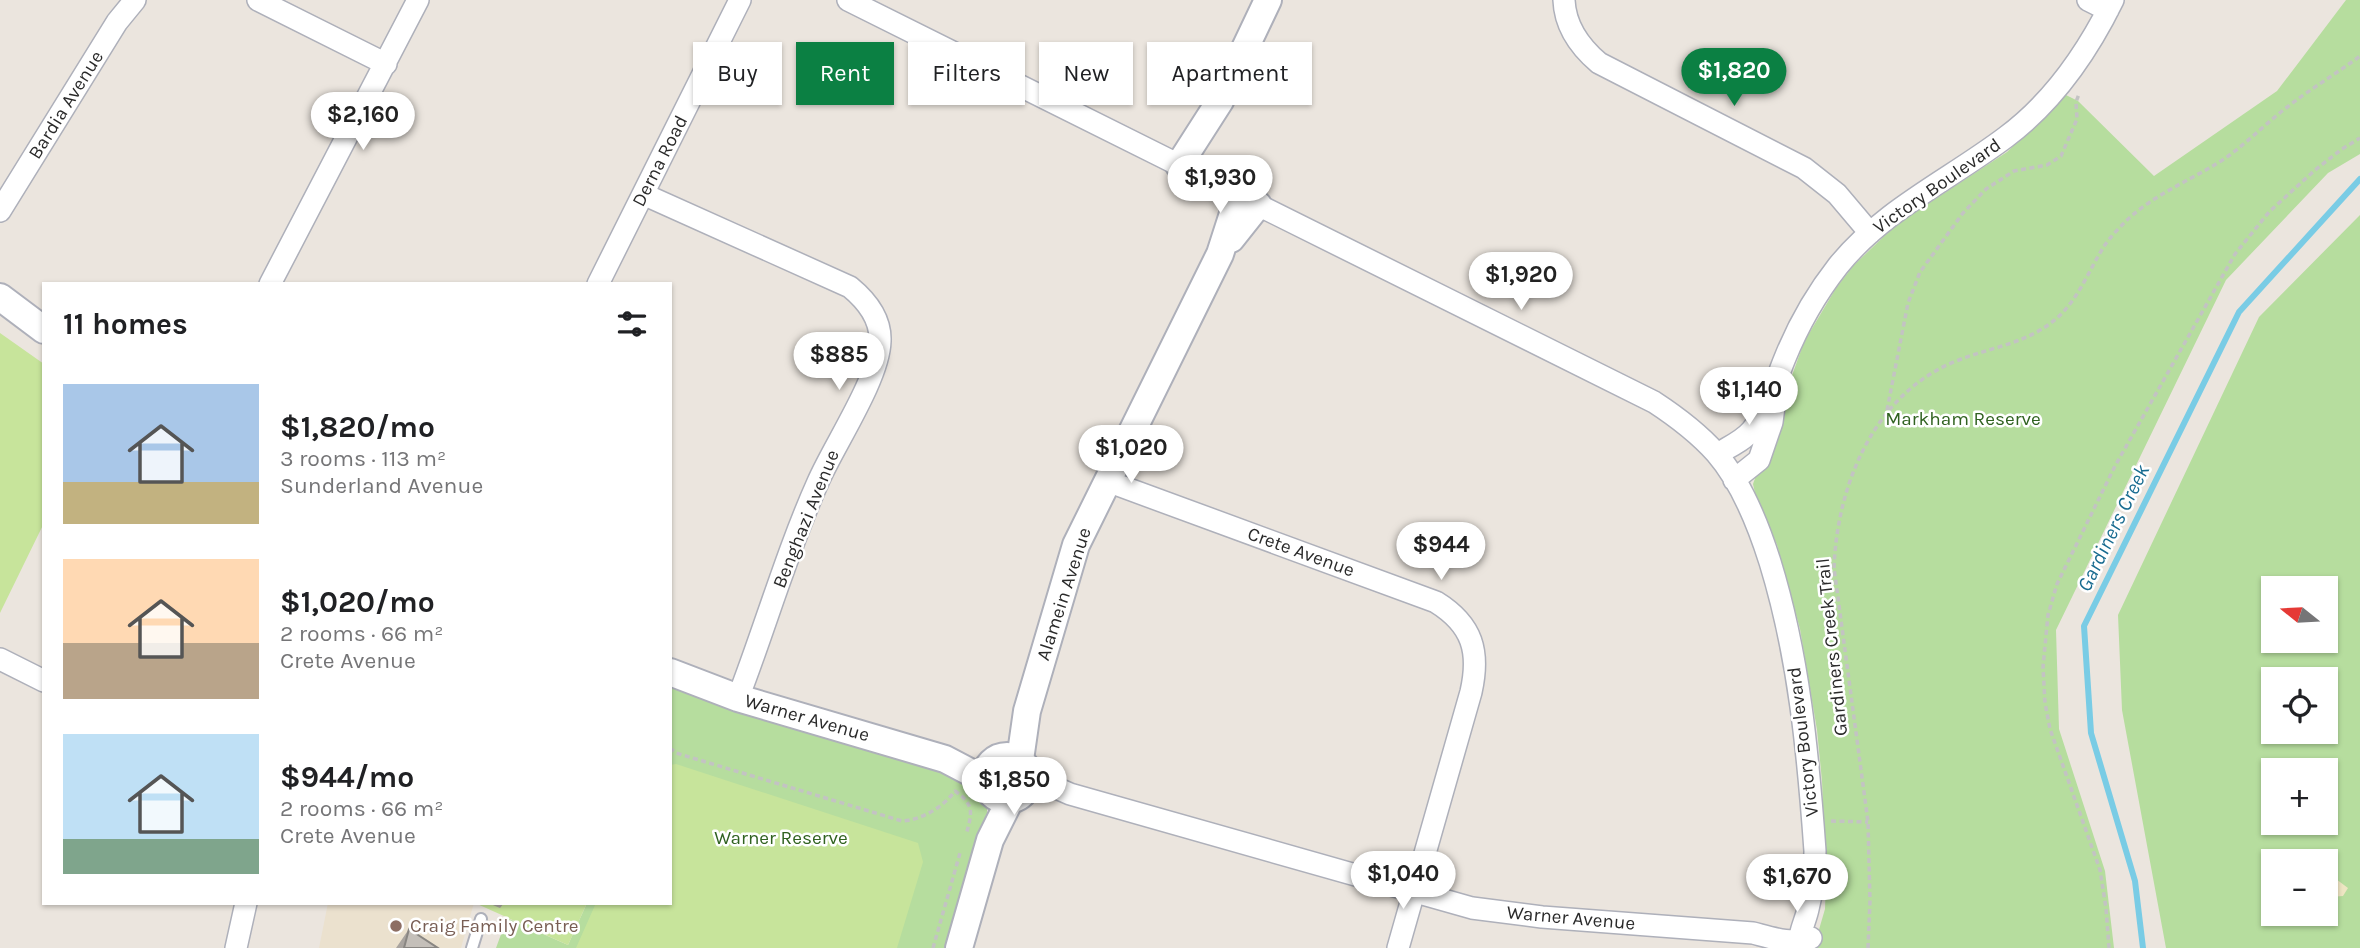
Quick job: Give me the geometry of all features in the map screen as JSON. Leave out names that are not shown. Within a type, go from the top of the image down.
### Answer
[{"type":"street","name":"Bardia Avenue","points":[[0,211],[117,22],[135,0]]},
{"type":"street","points":[[258,0],[386,64]]},
{"type":"street","points":[[271,282],[418,0]]},
{"type":"street","name":"Derna Road","points":[[599,282],[740,0]]},
{"type":"street","points":[[848,0],[1654,402],[1695,432],[1717,454],[1734,480]]},
{"type":"street","points":[[1186,169],[1268,0]]},
{"type":"street","points":[[1564,0],[1570,28],[1593,58],[1611,70],[1804,167],[1837,194],[1870,233]]},
{"type":"street","points":[[2088,0],[2110,5]]},
{"type":"street","name":"Victory Boulevard","points":[[1717,454],[1752,430],[1807,313],[1838,267],[1888,217],[1976,158],[2026,120],[2067,76],[2110,5]]},
{"type":"street","name":"Benghazi Avenue","points":[[643,194],[850,287],[868,304],[879,327],[880,339],[874,368],[817,483],[738,698]]},
{"type":"street","name":"Alamein Avenue","points":[[959,948],[1076,545],[1248,200]]},
{"type":"street","points":[[0,297],[42,328]]},
{"type":"street","name":"Victory Boulevard","points":[[1776,383],[1772,422],[1762,453],[1752,467],[1734,480],[1764,542],[1788,632],[1802,705],[1819,903],[1819,915],[1805,941]]},
{"type":"street","name":"Crete Avenue","points":[[1107,481],[1414,593],[1436,602],[1459,620],[1476,657],[1475,672],[1398,948]]},
{"type":"street","points":[[0,659],[42,680]]},
{"type":"street","name":"Warner Avenue","points":[[672,673],[738,698],[945,759],[1472,908],[1509,914],[1753,933],[1776,940],[1805,941]]},
{"type":"street","points":[[236,948],[246,905]]},
{"type":"lane","points":[[472,948],[481,919]]},
{"type":"path","name":"Gardiners Creek Trail","points":[[1868,948],[1868,822],[1835,587],[1835,544],[1841,509],[1854,469],[1864,449],[1887,413],[1911,388],[1941,368],[1972,355],[2025,339],[2050,324],[2081,291],[2105,245],[2136,212],[2172,187],[2222,160],[2288,106],[2360,56]]},
{"type":"path","points":[[1887,413],[1908,303],[1920,272],[1963,213],[1986,189],[2014,172],[2047,165],[2061,156],[2077,119],[2076,102],[2079,94]]},
{"type":"path","points":[[2109,948],[2100,870],[2050,729],[2045,703],[2043,667],[2048,614],[2057,584],[2115,466],[2235,254],[2269,212],[2315,170],[2360,138]]},
{"type":"path","points":[[672,749],[689,757],[902,821],[931,812],[955,791],[963,796],[971,813],[933,948]]},
{"type":"path","points":[[1813,821],[1868,822]]},
{"type":"shaded area","name":"Craig Family Centre","points":[[328,905],[473,905],[461,948],[319,948]]},
{"type":"green space","name":"Markham Reserve","points":[[2346,0],[2360,0],[2360,154],[2328,173],[2226,280],[2056,630],[2059,729],[2105,871],[2114,948],[1818,948],[1818,933],[1825,909],[1826,881],[1817,730],[1800,629],[1777,545],[1753,484],[1804,342],[1836,288],[1854,265],[1897,224],[2007,152],[2066,95],[2078,101],[2154,176],[2277,91]]},
{"type":"green space","points":[[2360,215],[2360,948],[2166,948],[2122,710],[2118,615],[2259,317]]},
{"type":"green space","points":[[0,333],[42,363],[42,527],[0,613]]},
{"type":"green space","name":"Warner Reserve","points":[[672,684],[954,772],[982,789],[987,818],[949,948],[496,948],[507,918],[568,945],[586,905],[672,905]]},
{"type":"green space","points":[[672,765],[918,843],[923,862],[897,948],[576,948],[595,905],[672,905]]},
{"type":"green space","points":[[479,905],[586,905],[568,945]]},
{"type":"sand","points":[[2338,880],[2348,888],[2343,896],[2338,896]]},
{"type":"building","points":[[409,929],[438,948],[404,948]]},
{"type":"waterway","name":"Gardiners Creek","points":[[2143,948],[2135,881],[2091,733],[2084,626],[2239,312],[2360,179]]},
{"type":"place","name":"Craig Family Centre","points":[[396,926]]}]
